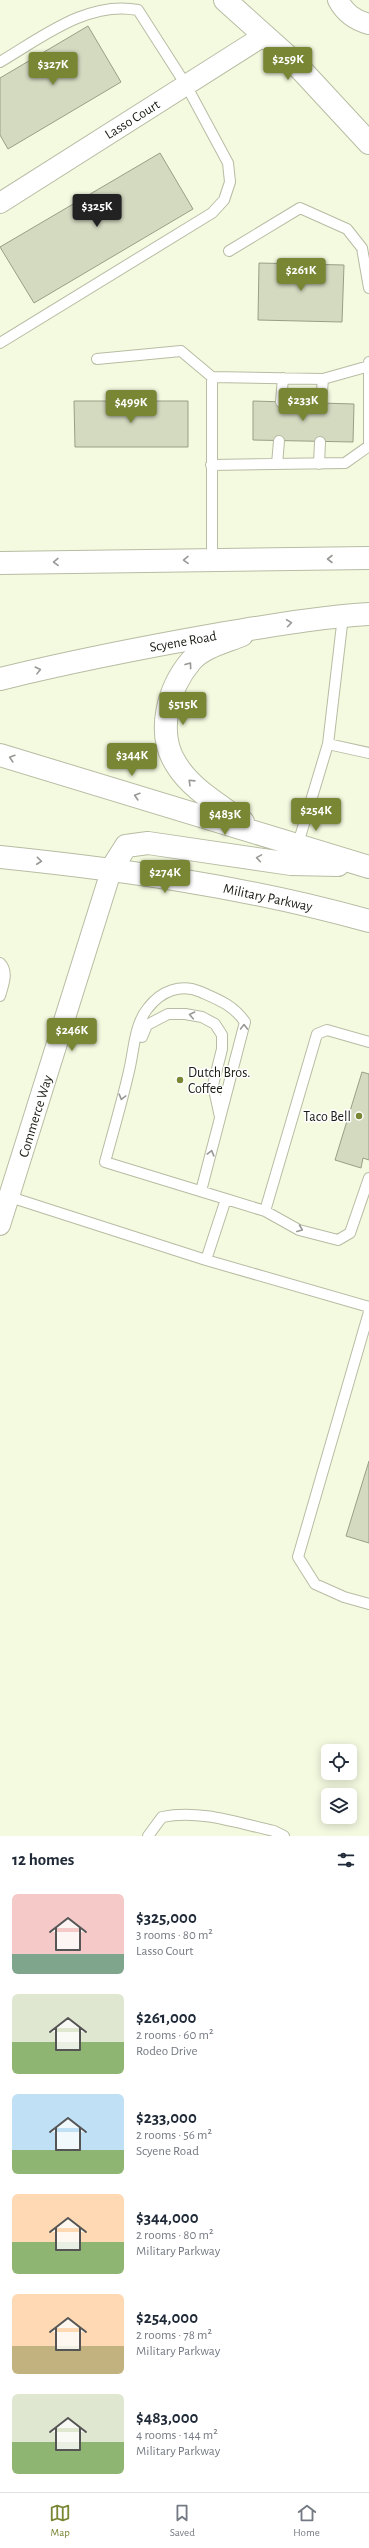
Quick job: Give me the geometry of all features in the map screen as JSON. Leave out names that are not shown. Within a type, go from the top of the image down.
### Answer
[{"type":"main road","points":[[225,0],[294,62],[369,144]]},
{"type":"main road","points":[[0,563],[369,558]]},
{"type":"main road","name":"Scyene Road","points":[[0,679],[70,662],[260,627],[369,614]]},
{"type":"main road","points":[[260,627],[204,650],[191,661],[176,685],[168,704],[166,726],[169,747],[175,763],[190,782],[255,831],[295,854]]},
{"type":"main road","points":[[0,755],[255,831]]},
{"type":"main road","points":[[112,868],[126,846],[148,843],[295,854],[368,866]]},
{"type":"main road","name":"Military Parkway","points":[[0,857],[112,868],[205,883],[369,921]]},
{"type":"street","points":[[338,0],[344,12],[360,22],[369,24]]},
{"type":"street","name":"Lasso Court","points":[[0,203],[265,35]]},
{"type":"street","name":"Commerce Way","points":[[0,1225],[10,1198],[112,868]]},
{"type":"lane","points":[[0,62],[72,19],[110,7],[138,10],[186,85],[228,162],[230,182],[224,200],[212,213],[0,343]]},
{"type":"lane","points":[[229,251],[300,208],[347,229],[362,248],[369,288]]},
{"type":"lane","points":[[97,359],[181,351],[212,377],[323,378],[369,366]]},
{"type":"lane","points":[[211,465],[345,463],[369,446],[369,362]]},
{"type":"lane","points":[[212,377],[212,559]]},
{"type":"lane","points":[[281,402],[283,378]]},
{"type":"lane","points":[[321,403],[323,378]]},
{"type":"lane","points":[[277,464],[279,441]]},
{"type":"lane","points":[[319,464],[320,442]]},
{"type":"lane","points":[[295,854],[328,744],[343,616]]},
{"type":"lane","points":[[328,744],[369,753]]},
{"type":"lane","points":[[0,963],[4,970],[5,981],[0,996]]},
{"type":"lane","points":[[201,1191],[245,1022],[238,1012],[223,1000],[192,988],[164,992],[147,1008],[144,1014],[137,1031],[130,1070],[105,1162],[265,1211],[299,1230],[338,1240],[350,1233],[354,1225],[369,1178]]},
{"type":"lane","points":[[130,1070],[147,1025],[168,1014],[185,1014],[202,1017],[215,1024],[222,1036],[222,1049],[213,1085],[220,1119]]},
{"type":"lane","points":[[265,1211],[316,1034],[327,1030],[369,1042]]},
{"type":"lane","points":[[10,1198],[206,1260],[369,1307]]},
{"type":"lane","points":[[206,1260],[226,1199]]},
{"type":"lane","points":[[369,1312],[298,1557],[315,1584],[344,1597],[369,1604]]},
{"type":"lane","points":[[148,1836],[162,1817],[178,1813],[202,1815],[274,1831],[284,1836]]},
{"type":"building","points":[[88,26],[121,82],[8,149],[0,135],[0,78]]},
{"type":"building","points":[[160,153],[193,209],[34,303],[0,247]]},
{"type":"building","points":[[259,263],[344,265],[342,322],[258,320]]},
{"type":"building","points":[[74,401],[188,401],[188,447],[75,447]]},
{"type":"building","points":[[253,401],[354,404],[353,442],[253,440]]},
{"type":"building","name":"Taco Bell","points":[[362,1072],[369,1074],[369,1160],[363,1158],[361,1168],[335,1160]]},
{"type":"building","points":[[369,1461],[369,1543],[346,1536]]},
{"type":"place","name":"Dutch Bros. Coffee","points":[[180,1080]]},
{"type":"place","name":"Taco Bell","points":[[359,1116]]}]
